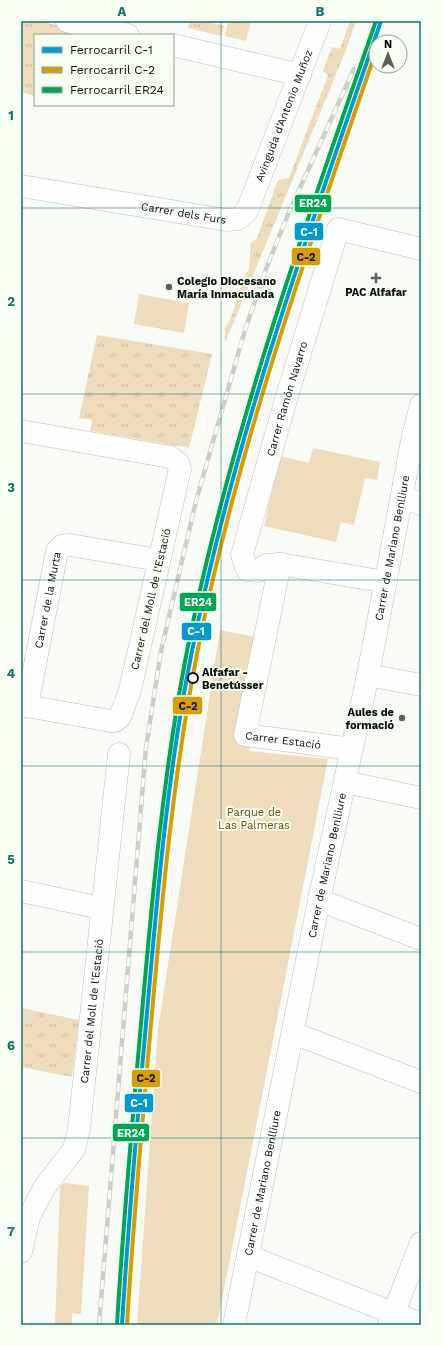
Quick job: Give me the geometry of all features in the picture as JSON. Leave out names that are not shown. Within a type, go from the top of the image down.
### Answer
[{"type":"street","points":[[67,21],[124,34]]},
{"type":"street","name":"Avinguda d’Antonio Muñoz","points":[[248,211],[320,21]]},
{"type":"street","points":[[174,45],[300,75]]},
{"type":"street","name":"Carrer dels Furs","points":[[21,186],[226,220],[238,219],[248,211]]},
{"type":"street","name":"Carrer Ramón Navarro","points":[[280,564],[266,565],[258,571],[247,570],[242,555],[338,229],[421,249]]},
{"type":"street","name":"Carrer de Mariano Benlliure","points":[[234,1325],[294,1033],[319,900],[368,675],[386,582],[411,500],[421,405]]},
{"type":"street","name":"Carrer del Moll de l'Estació","points":[[21,431],[170,457],[178,463],[180,469],[130,690],[120,717],[115,721],[111,721],[24,706]]},
{"type":"street","name":"Carrer de la Murta","points":[[24,706],[57,551],[62,546],[70,544],[159,560]]},
{"type":"street","points":[[280,564],[386,582]]},
{"type":"street","name":"Carrer Estació","points":[[280,564],[245,736],[352,749]]},
{"type":"street","points":[[368,675],[421,685]]},
{"type":"street","name":"Carrer del Moll de l'Estació","points":[[21,1252],[29,1217],[44,1188],[74,1149],[80,1129],[101,908],[119,754]]},
{"type":"street","points":[[345,782],[421,798]]},
{"type":"street","points":[[21,891],[101,908]]},
{"type":"street","points":[[319,900],[421,939]]},
{"type":"street","points":[[294,1033],[421,1082]]},
{"type":"street","points":[[391,1319],[421,1243]]},
{"type":"street","points":[[248,1256],[391,1319],[421,1324]]},
{"type":"green space","points":[[26,21],[39,21],[73,29],[71,34],[34,34],[34,96],[21,92],[21,24]]},
{"type":"green space","points":[[190,21],[203,21],[224,26],[222,36],[188,28]]},
{"type":"green space","points":[[228,21],[251,21],[246,41],[225,36]]},
{"type":"green space","points":[[350,21],[356,21],[344,55],[225,343],[225,328],[231,318],[244,277],[249,269],[251,243],[257,238],[278,180],[289,178],[328,75],[323,71],[332,47],[340,49]]},
{"type":"green space","points":[[139,294],[189,303],[184,333],[134,324]]},
{"type":"green space","points":[[97,335],[212,354],[189,448],[90,431],[92,420],[79,418]]},
{"type":"green space","points":[[313,448],[380,462],[377,480],[365,478],[354,525],[341,522],[336,542],[264,526],[280,456],[309,463]]},
{"type":"green space","name":"Parque de Las Palmeras","points":[[220,630],[266,639],[249,751],[328,759],[217,1325],[137,1325],[158,1029]]},
{"type":"green space","points":[[21,1008],[79,1020],[72,1077],[21,1067]]},
{"type":"green space","points":[[65,1183],[89,1186],[81,1314],[72,1313],[72,1325],[55,1325],[60,1186]]},
{"type":"railway","points":[[99,1325],[146,747],[161,651],[196,501],[245,330],[268,264],[289,212],[354,69]]},
{"type":"rail line","name":"ER24","points":[[117,1325],[128,1174],[154,883],[171,744],[187,651],[205,570],[247,411],[296,254],[376,21]]},
{"type":"rail line","name":"C-1","points":[[122,1325],[133,1174],[159,883],[169,790],[183,697],[192,651],[210,570],[252,411],[301,254],[381,21]]},
{"type":"rail line","name":"C-2","points":[[127,1325],[141,1137],[164,885],[181,746],[197,654],[213,577],[253,425],[300,274],[368,74]]},
{"type":"place","name":"PAC Alfafar","points":[[376,278]]},
{"type":"place","name":"Colegio Diocesano María Inmaculada","points":[[169,287]]},
{"type":"place","name":"Alfafar - Benetússer","points":[[193,678]]},
{"type":"place","name":"Aules de formació","points":[[402,718]]}]
